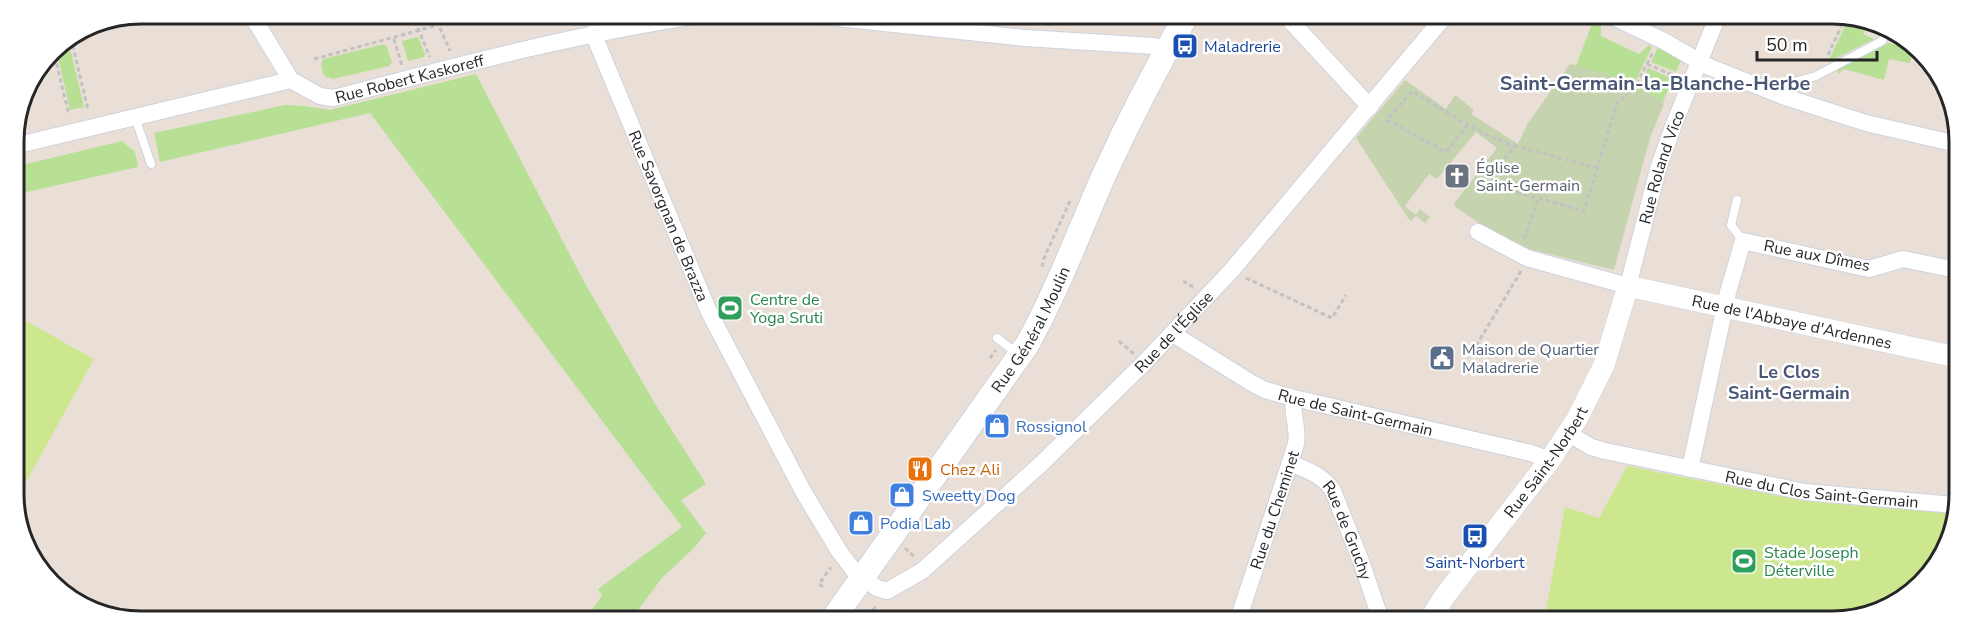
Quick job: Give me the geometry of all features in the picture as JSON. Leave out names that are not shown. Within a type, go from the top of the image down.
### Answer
[{"type":"main road","name":"Rue Général Moulin","points":[[839,611],[1020,355],[1045,312],[1145,88],[1181,24]]},
{"type":"street","points":[[24,144],[291,80],[257,24]]},
{"type":"street","name":"Rue Robert Kaskoreff","points":[[291,80],[320,96],[333,98],[593,33],[648,24]]},
{"type":"street","points":[[894,24],[1025,38],[1154,46],[1166,50]]},
{"type":"street","points":[[1294,24],[1370,107]]},
{"type":"street","name":"Rue de l'Église","points":[[863,578],[877,588],[887,591],[922,571],[1041,464],[1173,334],[1231,271],[1438,24]]},
{"type":"street","points":[[1628,24],[1662,40],[1707,66],[1785,97],[1866,123],[1949,142]]},
{"type":"street","name":"Rue Roland Vico","points":[[1628,286],[1658,170],[1715,24]]},
{"type":"street","name":"Rue Savorgnan de Brazza","points":[[593,33],[709,312],[804,493],[839,551],[854,571],[863,578]]},
{"type":"street","points":[[1478,232],[1523,257],[1628,286]]},
{"type":"street","name":"Rue aux Dîmes","points":[[1725,307],[1743,241],[1869,269],[1903,259],[1949,269]]},
{"type":"street","name":"Rue de l'Abbaye d'Ardennes","points":[[1628,286],[1949,355]]},
{"type":"street","name":"Rue Saint-Norbert","points":[[1435,611],[1568,433],[1604,365],[1628,286]]},
{"type":"street","points":[[1690,469],[1725,307]]},
{"type":"street","name":"Rue de Saint-Germain","points":[[1173,334],[1265,390],[1532,453],[1550,460]]},
{"type":"street","name":"Rue du Cheminet","points":[[1241,611],[1298,432],[1293,405],[1294,398]]},
{"type":"street","name":"Rue du Clos Saint-Germain","points":[[1568,433],[1591,447],[1605,451],[1805,492],[1948,504]]},
{"type":"street","name":"Rue de Gruchy","points":[[1290,463],[1320,477],[1333,491],[1378,611]]},
{"type":"lane","points":[[1785,97],[1795,82],[1816,76],[1882,41],[1884,37]]},
{"type":"lane","points":[[135,117],[151,164]]},
{"type":"lane","points":[[1737,200],[1731,225],[1743,241]]},
{"type":"lane","points":[[997,338],[1020,355]]},
{"type":"path","points":[[416,24],[432,62]]},
{"type":"path","points":[[314,59],[394,39],[438,25],[452,57]]},
{"type":"path","points":[[1824,71],[1826,60],[1842,25]]},
{"type":"path","points":[[394,39],[402,66]]},
{"type":"path","points":[[73,46],[88,110]]},
{"type":"path","points":[[56,60],[69,115]]},
{"type":"path","points":[[1515,146],[1490,178],[1502,188],[1584,211],[1617,103],[1635,87],[1648,63],[1678,78]]},
{"type":"path","points":[[1468,125],[1446,152],[1387,120],[1412,91],[1468,125],[1483,135],[1598,168]]},
{"type":"path","points":[[1469,347],[1476,346],[1523,257],[1538,199]]},
{"type":"path","points":[[1246,278],[1332,318],[1346,295]]},
{"type":"path","points":[[1119,341],[1137,357]]},
{"type":"path","points":[[904,547],[921,562]]},
{"type":"path","points":[[823,587],[819,584],[834,563]]},
{"type":"path","points":[[872,611],[876,605]]},
{"type":"green space","points":[[1028,24],[1054,24],[1054,26]]},
{"type":"green space","points":[[1592,24],[1601,24],[1601,36],[1639,54],[1649,45],[1652,47],[1633,86],[1608,74],[1576,66]]},
{"type":"green space","points":[[1846,25],[1865,29],[1863,34],[1874,39],[1828,62]]},
{"type":"green space","points":[[418,37],[425,54],[424,57],[408,61],[402,41]]},
{"type":"green space","points":[[1889,43],[1899,45],[1912,56],[1910,63],[1889,59],[1884,80],[1844,69],[1838,74],[1837,69]]},
{"type":"green space","points":[[384,44],[392,62],[389,66],[333,79],[324,76],[321,65],[323,59]]},
{"type":"green space","points":[[1658,47],[1682,58],[1676,72],[1651,62]]},
{"type":"green space","points":[[70,48],[84,107],[70,110],[58,58]]},
{"type":"green space","points":[[1570,64],[1608,74],[1663,101],[1664,104],[1650,138],[1614,270],[1521,247],[1498,236],[1454,206],[1497,148],[1476,132],[1437,179],[1429,174],[1405,206],[1416,215],[1420,209],[1430,217],[1425,223],[1416,216],[1411,221],[1408,218],[1356,138],[1405,80],[1446,109],[1455,95],[1474,110],[1471,114],[1518,144],[1528,123]]},
{"type":"green space","points":[[1648,68],[1673,79],[1663,101],[1638,89]]},
{"type":"green space","points":[[476,74],[582,278],[654,402],[706,484],[681,500],[706,533],[695,547],[662,578],[637,611],[592,611],[602,595],[598,589],[682,527],[370,113],[160,162],[154,133],[285,105],[330,110]]},
{"type":"green space","points":[[122,141],[135,152],[138,167],[24,193],[24,165]]},
{"type":"green space","points":[[24,320],[94,359],[24,486]]},
{"type":"green space","name":"Stade Joseph Déterville","points":[[1627,466],[1804,501],[1947,513],[1937,546],[1920,571],[1897,591],[1884,599],[1862,607],[1839,611],[1546,611],[1565,507],[1599,518]]},
{"type":"place","name":"Maladrerie","points":[[1185,46]]},
{"type":"place","name":"Église Saint-Germain","points":[[1457,176]]},
{"type":"place","name":"Centre de Yoga Sruti","points":[[730,308]]},
{"type":"place","name":"Maison de Quartier Maladrerie","points":[[1442,358]]},
{"type":"place","name":"Rossignol","points":[[997,426]]},
{"type":"place","name":"Chez Ali","points":[[920,469]]},
{"type":"place","name":"Sweetty Dog","points":[[902,495]]},
{"type":"place","name":"Podia Lab","points":[[861,523]]},
{"type":"place","name":"Saint-Norbert","points":[[1475,536]]},
{"type":"place","name":"Stade Joseph Déterville","points":[[1744,561]]},
{"type":"district","name":"Saint-Germain-la-Blanche-Herbe","points":[[1655,83]]},
{"type":"district","name":"Le Clos Saint-Germain","points":[[1789,382]]}]
